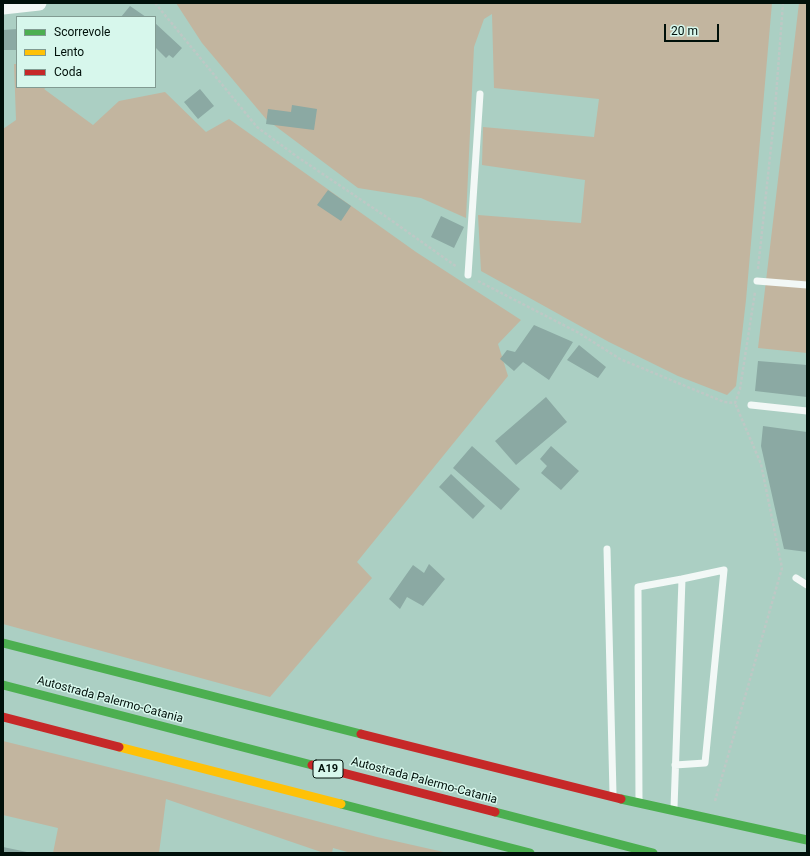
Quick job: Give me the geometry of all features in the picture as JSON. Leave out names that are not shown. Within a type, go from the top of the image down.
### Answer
[{"type":"main road","points":[[3,643],[612,797],[807,840]]},
{"type":"main road","name":"Autostrada Palermo-Catania","points":[[3,685],[652,853]]},
{"type":"main road","points":[[3,717],[530,853]]},
{"type":"street","points":[[3,7],[39,3]]},
{"type":"lane","points":[[468,275],[480,94]]},
{"type":"lane","points":[[757,281],[807,285]]},
{"type":"lane","points":[[751,405],[807,411]]},
{"type":"lane","points":[[607,549],[612,797]]},
{"type":"lane","points":[[639,803],[638,587],[724,570],[705,763],[675,764]]},
{"type":"lane","points":[[796,578],[807,585]]},
{"type":"lane","points":[[673,810],[682,579]]},
{"type":"path","points":[[155,3],[257,127],[296,156],[388,218],[468,275],[578,333],[620,359],[724,402],[735,403]]},
{"type":"path","points":[[711,819],[782,568],[761,464],[735,403],[740,389],[757,281],[775,110],[783,3]]},
{"type":"shaded area","points":[[176,3],[772,3],[746,300],[736,386],[727,395],[678,376],[609,342],[481,271],[478,215],[581,223],[585,180],[482,165],[483,127],[594,137],[599,99],[494,88],[492,14],[484,19],[474,47],[466,218],[421,198],[358,188],[266,119],[202,43]]},
{"type":"shaded area","points":[[799,3],[807,3],[807,353],[758,348]]},
{"type":"shaded area","points":[[14,64],[16,64],[16,88],[46,88],[44,89],[93,125],[119,101],[165,92],[206,132],[229,119],[416,252],[521,320],[498,344],[508,376],[357,562],[372,578],[270,697],[3,624],[3,129],[16,120]]},
{"type":"shaded area","points":[[3,741],[169,782],[377,837],[448,853],[351,853],[333,848],[332,853],[324,853],[166,799],[159,853],[53,853],[58,828],[3,815]]},
{"type":"building","points":[[130,6],[145,16],[122,16]]},
{"type":"building","points":[[156,24],[182,48],[173,58],[169,55],[166,58],[156,48]]},
{"type":"building","points":[[16,29],[16,50],[3,50],[3,30]]},
{"type":"building","points":[[200,89],[214,106],[198,119],[184,102]]},
{"type":"building","points":[[292,105],[317,109],[314,130],[266,124],[268,109],[291,112]]},
{"type":"building","points":[[328,190],[351,206],[341,221],[317,205]]},
{"type":"building","points":[[441,216],[464,227],[454,248],[431,237]]},
{"type":"building","points":[[534,325],[573,342],[549,380],[523,362],[514,371],[500,359],[507,350],[515,352]]},
{"type":"building","points":[[579,345],[606,367],[598,378],[567,360]]},
{"type":"building","points":[[758,361],[807,365],[807,397],[755,391]]},
{"type":"building","points":[[546,397],[567,422],[516,465],[495,441]]},
{"type":"building","points":[[763,426],[807,432],[807,552],[784,549],[761,446]]},
{"type":"building","points":[[472,446],[520,489],[501,510],[453,468]]},
{"type":"building","points":[[551,446],[579,471],[561,490],[541,473],[547,466],[540,459]]},
{"type":"building","points":[[451,474],[485,506],[473,519],[439,487]]},
{"type":"building","points":[[429,564],[445,579],[423,606],[407,597],[400,609],[389,599],[413,565],[424,573]]},
{"type":"building","points":[[3,847],[27,852],[27,853],[3,853]]},
{"type":"traffic: fast","points":[[3,643],[361,734]]},
{"type":"traffic: fast","points":[[3,685],[312,765]]},
{"type":"traffic: fast","points":[[621,799],[807,840]]},
{"type":"traffic: fast","points":[[341,804],[530,853]]},
{"type":"traffic: fast","points":[[495,812],[653,853]]},
{"type":"traffic: slow","points":[[119,747],[341,804]]},
{"type":"traffic: jam","points":[[3,717],[119,747]]},
{"type":"traffic: jam","points":[[361,734],[621,799]]},
{"type":"traffic: jam","points":[[312,765],[495,812]]}]
